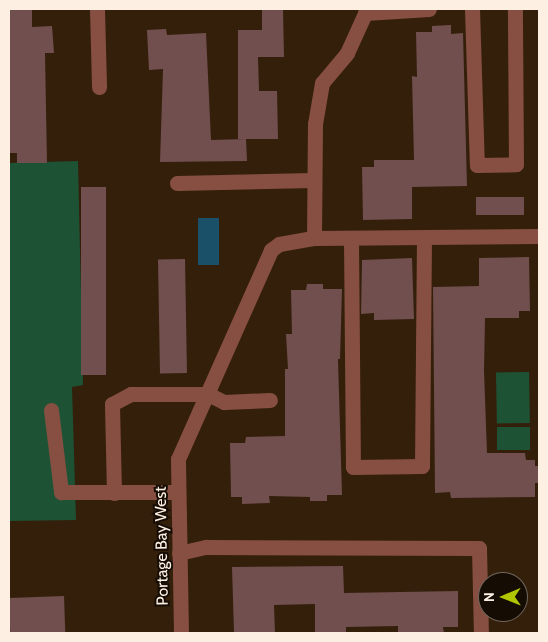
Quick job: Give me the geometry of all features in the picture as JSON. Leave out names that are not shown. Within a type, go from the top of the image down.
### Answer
[{"type":"street","points":[[97,9],[99,86]]},
{"type":"street","points":[[314,238],[313,180],[315,124],[322,83],[347,53],[366,11],[428,9]]},
{"type":"street","points":[[472,9],[476,165],[516,164],[515,9]]},
{"type":"street","points":[[177,183],[313,180]]},
{"type":"street","points":[[208,394],[271,250],[279,244],[314,238],[539,236]]},
{"type":"street","points":[[351,239],[353,467],[422,466],[424,237]]},
{"type":"street","points":[[114,493],[112,404],[131,394],[208,394],[224,402],[270,400]]},
{"type":"street","name":"Portage Bay West","points":[[181,633],[178,459],[208,394]]},
{"type":"street","points":[[51,410],[61,492],[178,492]]},
{"type":"street","points":[[179,553],[206,547],[479,548],[481,633]]},
{"type":"green space","points":[[78,161],[83,385],[72,387],[76,520],[9,521],[9,163]]},
{"type":"green space","points":[[529,372],[530,423],[497,424],[496,373]]},
{"type":"green space","points":[[497,427],[530,427],[530,450],[497,450]]},
{"type":"water","points":[[198,218],[219,218],[219,265],[198,265]]},
{"type":"building","points":[[9,9],[32,9],[32,27],[52,26],[54,53],[45,53],[47,163],[17,163],[17,153],[9,153]]},
{"type":"building","points":[[262,9],[283,9],[284,57],[258,57],[259,91],[277,91],[278,139],[238,139],[238,30],[262,30]]},
{"type":"building","points":[[451,25],[451,34],[463,33],[467,186],[412,187],[412,219],[363,220],[362,167],[374,167],[374,160],[414,160],[412,76],[417,77],[416,32],[432,32],[432,26]]},
{"type":"building","points":[[166,29],[167,35],[206,33],[211,140],[246,139],[247,161],[160,162],[163,69],[149,70],[147,30]]},
{"type":"building","points":[[81,187],[106,187],[106,375],[81,375]]},
{"type":"building","points":[[476,197],[524,197],[524,215],[476,215]]},
{"type":"building","points":[[529,257],[530,311],[519,311],[519,318],[485,318],[484,371],[487,453],[525,453],[526,460],[535,460],[535,466],[539,466],[539,483],[535,483],[535,497],[451,498],[450,492],[435,493],[433,287],[479,286],[479,258]]},
{"type":"building","points":[[412,258],[414,319],[374,320],[374,313],[361,314],[362,260]]},
{"type":"building","points":[[158,259],[185,259],[187,373],[160,373]]},
{"type":"building","points":[[307,284],[323,284],[323,289],[342,289],[340,359],[338,359],[342,495],[327,495],[327,501],[310,501],[310,497],[269,496],[270,503],[242,504],[242,497],[231,497],[230,443],[245,443],[246,437],[285,436],[285,369],[288,369],[286,334],[292,334],[291,290],[306,290]]},
{"type":"building","points":[[343,566],[344,593],[458,591],[458,627],[443,627],[444,633],[398,633],[398,626],[346,627],[346,633],[315,633],[315,604],[274,605],[275,633],[234,633],[232,567]]},
{"type":"building","points":[[64,596],[65,633],[10,633],[9,598]]}]
